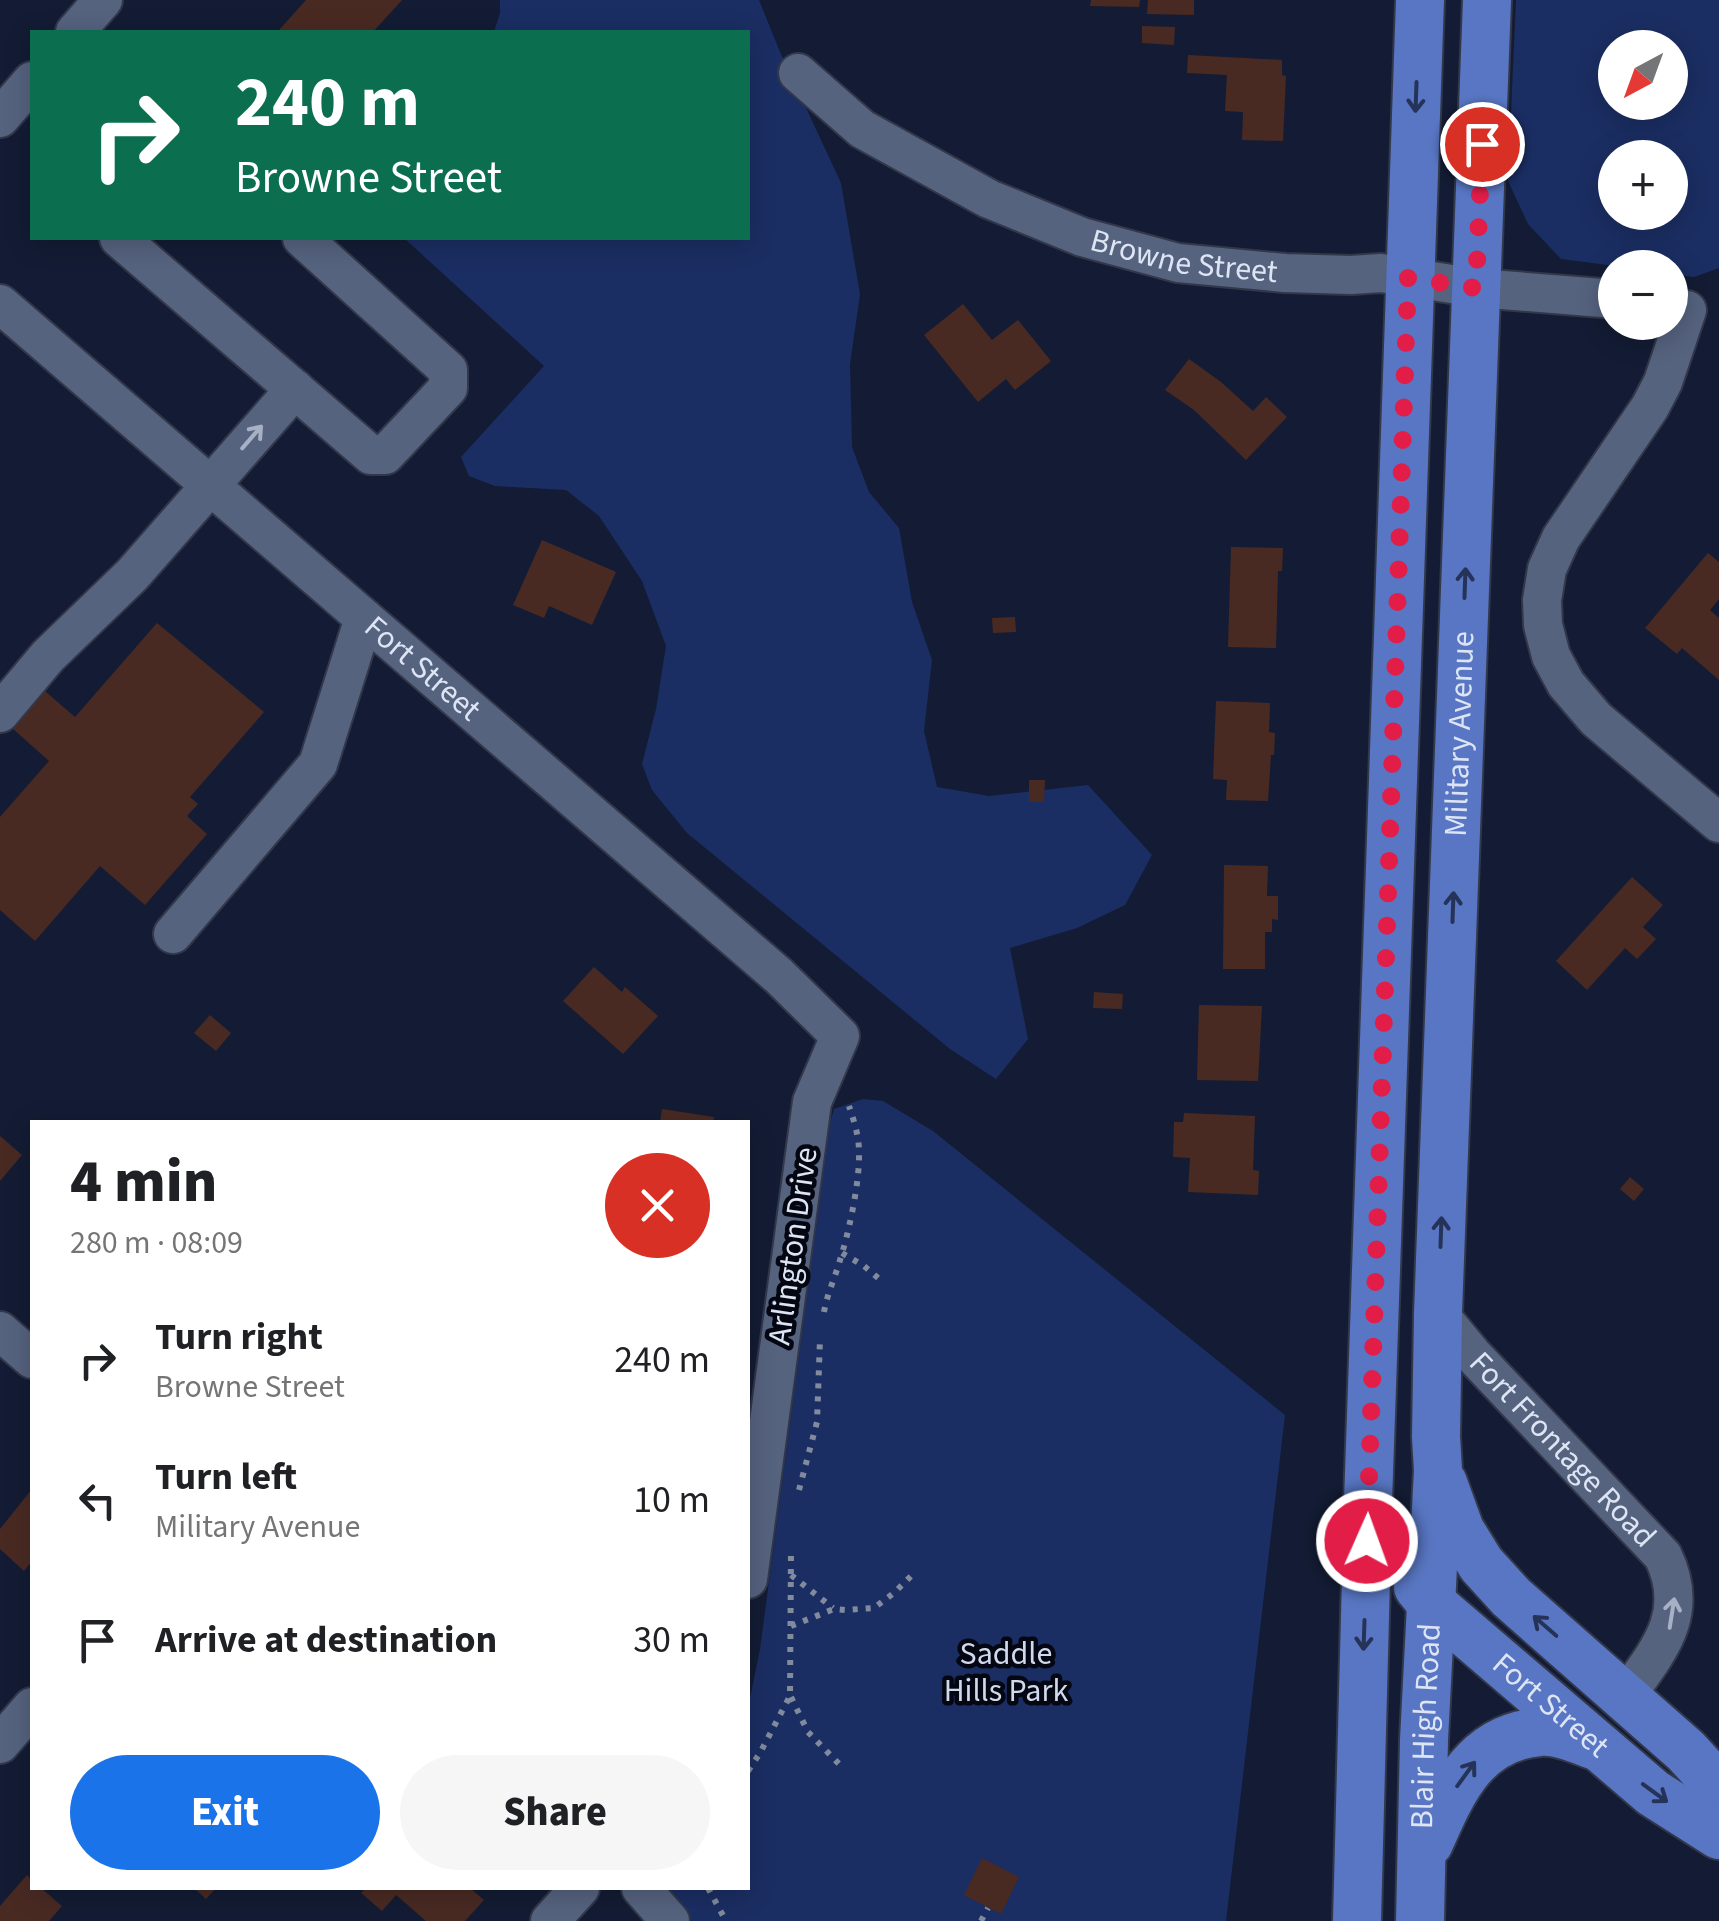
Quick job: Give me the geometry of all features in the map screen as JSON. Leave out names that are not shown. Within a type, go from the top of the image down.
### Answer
[{"type":"main road","name":"Military Avenue","points":[[1368,1502],[1420,0]]},
{"type":"main road","name":"Military Avenue","points":[[1438,1470],[1438,1313],[1486,0]]},
{"type":"main road","name":"Fort Street","points":[[1438,1470],[1460,1530],[1481,1564],[1511,1597],[1686,1750],[1719,1787]]},
{"type":"main road","name":"Blair High Road","points":[[1420,1921],[1438,1470]]},
{"type":"main road","name":"Fort Street","points":[[1368,1502],[1402,1567],[1430,1603],[1653,1793],[1719,1836]]},
{"type":"main road","name":"Blair High Road","points":[[1357,1921],[1368,1502]]},
{"type":"main road","points":[[1422,1860],[1444,1809],[1481,1754],[1504,1740],[1542,1731],[1600,1748]]},
{"type":"street","points":[[77,30],[103,0]]},
{"type":"street","name":"Browne Street","points":[[798,73],[882,142],[989,199],[1082,237],[1178,263],[1285,273],[1381,273],[1476,288],[1598,299]]},
{"type":"street","points":[[0,118],[30,83]]},
{"type":"street","points":[[122,240],[371,455],[385,454],[448,388],[448,370],[304,240]]},
{"type":"street","name":"Fort Street","points":[[0,304],[779,976],[836,1044]]},
{"type":"street","points":[[1692,310],[1650,407],[1561,538],[1547,568],[1543,625],[1551,656],[1566,684],[1596,718],[1719,823]]},
{"type":"street","points":[[0,713],[48,656],[132,575],[294,389]]},
{"type":"street","points":[[173,934],[318,764],[364,618]]},
{"type":"street","name":"Arlington Drive","points":[[750,1564],[812,1102],[836,1044]]},
{"type":"street","name":"Fort Frontage Road","points":[[1438,1313],[1663,1556],[1672,1575],[1675,1604],[1669,1631],[1625,1697]]},
{"type":"street","points":[[0,1331],[30,1358]]},
{"type":"street","points":[[0,1744],[30,1709]]},
{"type":"street","points":[[550,1921],[578,1890]]},
{"type":"street","points":[[643,1890],[670,1921]]},
{"type":"path","points":[[796,1502],[817,1422],[820,1329],[842,1253],[859,1153],[836,1044]]},
{"type":"path","points":[[842,1253],[884,1283]]},
{"type":"path","points":[[750,1768],[790,1696],[791,1545]]},
{"type":"path","points":[[791,1626],[834,1609],[874,1608],[915,1572]]},
{"type":"path","points":[[791,1574],[834,1609]]},
{"type":"path","points":[[790,1696],[808,1732],[841,1766]]},
{"type":"path","points":[[709,1890],[726,1921]]},
{"type":"path","points":[[982,1921],[988,1908]]},
{"type":"green space","points":[[500,0],[759,0],[841,183],[860,294],[850,364],[852,447],[869,492],[899,528],[912,602],[932,660],[924,731],[937,787],[989,796],[1088,785],[1152,855],[1125,905],[1077,928],[1010,948],[1028,1039],[996,1079],[950,1049],[687,833],[652,790],[642,764],[666,646],[642,581],[599,516],[566,490],[495,486],[469,476],[461,457],[544,366],[406,240],[750,240],[750,30],[495,30]]},
{"type":"green space","points":[[1516,0],[1719,0],[1719,268],[1688,276],[1688,250],[1598,250],[1598,264],[1561,259],[1528,224],[1508,181]]},
{"type":"green space","name":"Saddle Hills Park","points":[[863,1099],[883,1101],[933,1131],[1285,1415],[1226,1921],[692,1921],[668,1890],[750,1890],[750,1698],[834,1109]]},
{"type":"building","points":[[306,0],[402,0],[375,30],[279,30]]},
{"type":"building","points":[[1091,0],[1140,0],[1139,7],[1090,6]]},
{"type":"building","points":[[1148,0],[1194,0],[1194,15],[1147,14]]},
{"type":"building","points":[[1142,26],[1175,27],[1174,45],[1142,43]]},
{"type":"building","points":[[1188,55],[1282,60],[1282,75],[1286,76],[1283,141],[1242,140],[1243,112],[1225,111],[1227,75],[1187,73]]},
{"type":"building","points":[[963,304],[992,340],[1018,320],[1051,361],[1015,390],[1006,379],[978,402],[924,335]]},
{"type":"building","points":[[1189,359],[1253,411],[1266,397],[1287,417],[1246,460],[1194,410],[1165,390]]},
{"type":"building","points":[[542,540],[616,572],[592,625],[549,606],[544,618],[513,605]]},
{"type":"building","points":[[1231,547],[1283,548],[1282,571],[1278,571],[1276,648],[1228,647]]},
{"type":"building","points":[[1708,553],[1719,562],[1719,599],[1710,610],[1719,618],[1719,680],[1682,648],[1677,654],[1645,628]]},
{"type":"building","points":[[1015,617],[1016,632],[993,633],[992,618]]},
{"type":"building","points":[[157,623],[264,712],[190,797],[198,804],[187,816],[207,834],[145,905],[100,866],[35,941],[0,910],[0,817],[49,761],[12,728],[45,691],[75,717]]},
{"type":"building","points":[[1216,701],[1270,703],[1269,732],[1275,733],[1268,801],[1226,800],[1227,780],[1213,779]]},
{"type":"building","points":[[1029,780],[1045,780],[1044,802],[1029,802]]},
{"type":"building","points":[[1224,865],[1268,866],[1267,896],[1278,896],[1278,920],[1272,919],[1272,932],[1265,932],[1265,969],[1223,969]]},
{"type":"building","points":[[1632,877],[1663,905],[1643,927],[1656,939],[1637,959],[1625,948],[1587,990],[1556,961]]},
{"type":"building","points":[[594,967],[658,1016],[623,1054],[563,1001]]},
{"type":"building","points":[[1094,992],[1123,994],[1122,1009],[1093,1008]]},
{"type":"building","points":[[1199,1005],[1262,1006],[1258,1081],[1197,1080]]},
{"type":"building","points":[[210,1015],[231,1033],[216,1051],[194,1033]]},
{"type":"building","points":[[662,1109],[714,1117],[713,1120],[660,1120]]},
{"type":"building","points":[[1184,1113],[1255,1116],[1253,1170],[1259,1171],[1258,1195],[1188,1192],[1190,1158],[1173,1157],[1174,1122],[1183,1122]]},
{"type":"building","points":[[0,1136],[22,1155],[0,1181]]},
{"type":"building","points":[[1630,1177],[1644,1189],[1634,1201],[1620,1189]]},
{"type":"building","points":[[30,1492],[30,1564],[24,1571],[0,1549],[0,1529]]},
{"type":"building","points":[[982,1858],[1019,1877],[1001,1914],[964,1895]]},
{"type":"building","points":[[27,1875],[30,1890],[43,1890],[62,1906],[49,1921],[0,1921],[0,1906]]},
{"type":"building","points":[[196,1890],[214,1890],[206,1899]]},
{"type":"building","points":[[472,1890],[484,1900],[465,1921],[426,1921],[396,1895],[382,1911],[361,1893]]},
{"type":"route","points":[[1367,1541],[1408,278],[1476,288],[1482,144]]}]
